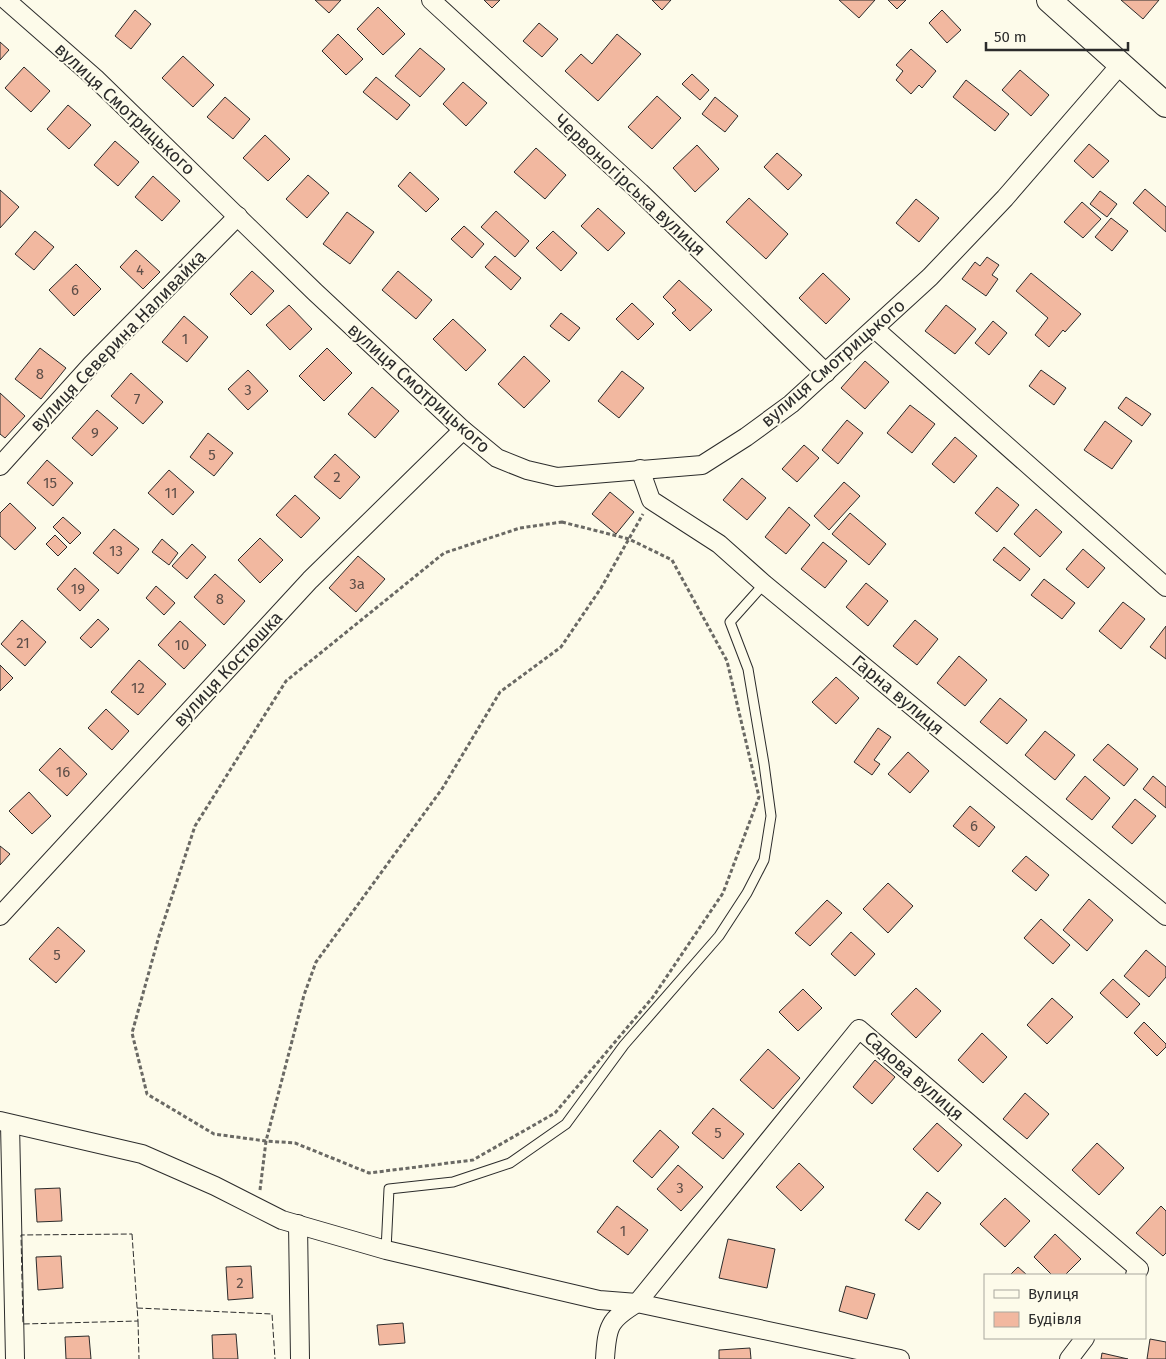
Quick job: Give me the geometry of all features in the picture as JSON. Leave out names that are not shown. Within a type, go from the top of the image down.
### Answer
[{"type":"main road","points":[[1049,0],[1166,104]]},
{"type":"street","name":"вулиця Смотрицького","points":[[6,0],[95,78],[315,292],[463,430],[496,458],[527,470],[557,477],[702,465],[746,437],[791,404],[930,277],[1005,198],[1122,64]]},
{"type":"street","name":"Червоногірська вулиця","points":[[431,0],[640,192],[826,373]]},
{"type":"street","name":"вулиця Северина Наливайка","points":[[0,466],[92,364],[238,216]]},
{"type":"street","points":[[875,329],[1166,587]]},
{"type":"street","name":"вулиця Костюшка","points":[[0,916],[310,580],[463,430]]},
{"type":"street","points":[[640,469],[651,500]]},
{"type":"street","name":"Гарна вулиця","points":[[651,500],[719,544],[764,584],[1166,916]]},
{"type":"street","name":"Садова вулиця","points":[[637,1303],[859,1029],[1140,1269],[1136,1274]]},
{"type":"street","points":[[15,1359],[5,1122],[142,1154],[215,1186],[282,1220],[386,1250],[599,1300],[637,1303],[900,1359]]},
{"type":"street","points":[[298,1224],[300,1359]]},
{"type":"street","points":[[605,1359],[606,1334],[618,1315],[637,1303]]},
{"type":"street","points":[[1068,1359],[1084,1339]]},
{"type":"lane","points":[[386,1250],[389,1189],[453,1182],[510,1163],[566,1124],[624,1045],[719,936],[747,893],[764,860],[771,816],[748,669],[730,622],[764,584]]},
{"type":"path","points":[[257,1208],[266,1141],[304,995],[316,962],[442,789],[500,692],[561,647],[601,588],[651,500]]},
{"type":"path","points":[[562,522],[629,540],[672,560],[726,661],[760,797],[723,893],[653,997],[555,1112],[473,1160],[369,1173],[295,1143],[266,1141],[214,1134],[147,1094],[132,1033],[159,936],[195,826],[286,681],[444,553],[520,528],[562,522]]},
{"type":"building","points":[[315,0],[341,0],[329,13]]},
{"type":"building","points":[[484,0],[500,0],[492,8]]},
{"type":"building","points":[[652,0],[671,0],[662,10]]},
{"type":"building","points":[[839,0],[875,0],[859,18]]},
{"type":"building","points":[[888,0],[906,0],[897,9]]},
{"type":"building","points":[[1121,0],[1159,0],[1143,19]]},
{"type":"building","points":[[378,7],[405,34],[383,55],[357,29]]},
{"type":"building","points":[[135,10],[151,24],[131,49],[115,36]]},
{"type":"building","points":[[942,10],[961,30],[947,43],[929,23]]},
{"type":"building","points":[[539,23],[558,39],[542,57],[523,41]]},
{"type":"building","points":[[338,34],[363,59],[346,75],[322,51]]},
{"type":"building","points":[[617,34],[641,54],[598,101],[565,71],[581,54],[592,64]]},
{"type":"building","points":[[0,42],[9,50],[0,60]]},
{"type":"building","points":[[420,48],[445,69],[420,97],[395,76]]},
{"type":"building","points":[[911,49],[936,71],[922,88],[919,85],[911,94],[896,80],[903,71],[896,65]]},
{"type":"building","points":[[183,56],[214,85],[193,107],[162,78]]},
{"type":"building","points":[[24,67],[50,91],[31,112],[5,88]]},
{"type":"building","points":[[1020,70],[1049,95],[1031,116],[1002,90]]},
{"type":"building","points":[[692,74],[709,90],[700,100],[682,84]]},
{"type":"building","points":[[376,77],[410,105],[397,120],[363,92]]},
{"type":"building","points":[[966,80],[1009,114],[995,131],[953,97]]},
{"type":"building","points":[[463,82],[487,103],[466,126],[443,104]]},
{"type":"building","points":[[657,96],[681,118],[652,149],[628,127]]},
{"type":"building","points":[[225,97],[250,119],[233,139],[207,117]]},
{"type":"building","points":[[715,97],[738,116],[725,132],[702,114]]},
{"type":"building","points":[[68,105],[91,125],[69,149],[47,129]]},
{"type":"building","points":[[265,135],[290,159],[268,181],[243,158]]},
{"type":"building","points":[[115,141],[139,162],[118,186],[94,165]]},
{"type":"building","points":[[1089,144],[1109,161],[1093,178],[1074,161]]},
{"type":"building","points":[[697,145],[719,169],[695,192],[673,168]]},
{"type":"building","points":[[536,148],[566,175],[545,199],[514,172]]},
{"type":"building","points":[[777,153],[802,175],[788,190],[764,167]]},
{"type":"building","points":[[410,172],[439,199],[426,212],[398,186]]},
{"type":"building","points":[[308,175],[329,193],[307,218],[286,199]]},
{"type":"building","points":[[153,176],[180,201],[162,221],[135,197]]},
{"type":"building","points":[[1145,189],[1166,207],[1166,232],[1133,203]]},
{"type":"building","points":[[0,190],[19,207],[0,228]]},
{"type":"building","points":[[1100,191],[1117,204],[1107,217],[1090,204]]},
{"type":"building","points":[[749,198],[788,234],[766,259],[726,222]]},
{"type":"building","points":[[916,199],[939,218],[919,242],[896,223]]},
{"type":"building","points":[[1082,202],[1101,219],[1083,238],[1064,222]]},
{"type":"building","points":[[598,208],[625,233],[608,251],[581,226]]},
{"type":"building","points":[[496,211],[529,241],[515,257],[481,227]]},
{"type":"building","points":[[347,212],[374,232],[350,264],[323,244]]},
{"type":"building","points":[[1111,218],[1128,231],[1112,251],[1095,237]]},
{"type":"building","points":[[464,226],[484,244],[472,258],[451,239]]},
{"type":"building","points":[[35,231],[54,247],[34,270],[15,254]]},
{"type":"building","points":[[553,231],[577,253],[561,271],[536,248]]},
{"type":"building","points":[[136,250],[160,272],[143,289],[120,267]]},
{"type":"building","points":[[495,256],[521,278],[511,290],[485,267]]},
{"type":"building","points":[[987,257],[999,265],[992,275],[998,279],[986,296],[962,279],[975,262],[980,266]]},
{"type":"building","points":[[76,264],[101,289],[74,316],[49,290]]},
{"type":"building","points":[[252,271],[274,291],[251,315],[230,294]]},
{"type":"building","points":[[398,271],[432,300],[416,319],[382,290]]},
{"type":"building","points":[[823,273],[850,299],[826,324],[799,298]]},
{"type":"building","points":[[1031,273],[1081,314],[1065,332],[1063,330],[1049,347],[1035,335],[1048,318],[1016,291]]},
{"type":"building","points":[[679,280],[712,310],[690,331],[672,313],[676,310],[663,297]]},
{"type":"building","points":[[632,303],[654,324],[638,340],[616,319]]},
{"type":"building","points":[[289,305],[312,329],[290,350],[266,325]]},
{"type":"building","points":[[946,305],[976,329],[955,354],[925,331]]},
{"type":"building","points":[[561,313],[580,328],[569,341],[550,326]]},
{"type":"building","points":[[184,316],[208,337],[187,362],[162,342]]},
{"type":"building","points":[[453,319],[486,350],[466,371],[433,339]]},
{"type":"building","points":[[993,321],[1007,333],[989,355],[975,343]]},
{"type":"building","points":[[40,348],[66,368],[41,399],[15,379]]},
{"type":"building","points":[[327,348],[352,373],[324,401],[299,376]]},
{"type":"building","points":[[524,356],[550,381],[524,408],[498,384]]},
{"type":"building","points":[[865,361],[889,382],[865,409],[841,388]]},
{"type":"building","points":[[248,370],[268,391],[248,410],[228,389]]},
{"type":"building","points":[[1041,370],[1066,388],[1054,405],[1029,386]]},
{"type":"building","points":[[622,371],[644,388],[619,418],[598,401]]},
{"type":"building","points":[[131,373],[163,402],[143,424],[111,396]]},
{"type":"building","points":[[372,387],[399,411],[375,438],[348,414]]},
{"type":"building","points":[[0,393],[25,416],[5,438],[0,434]]},
{"type":"building","points":[[1126,397],[1151,414],[1142,426],[1118,408]]},
{"type":"building","points":[[910,405],[935,424],[912,453],[887,433]]},
{"type":"building","points":[[97,410],[118,428],[92,456],[72,438]]},
{"type":"building","points":[[847,420],[863,433],[838,464],[822,450]]},
{"type":"building","points":[[1105,421],[1132,441],[1112,469],[1084,450]]},
{"type":"building","points":[[208,433],[233,453],[214,476],[190,457]]},
{"type":"building","points":[[955,437],[977,456],[954,483],[932,464]]},
{"type":"building","points":[[804,445],[819,458],[797,482],[782,469]]},
{"type":"building","points":[[335,454],[360,477],[340,499],[314,477]]},
{"type":"building","points":[[47,460],[73,483],[53,506],[27,483]]},
{"type":"building","points":[[169,470],[194,492],[173,515],[148,493]]},
{"type":"building","points":[[742,478],[766,498],[747,520],[723,500]]},
{"type":"building","points":[[844,482],[860,496],[829,530],[814,516]]},
{"type":"building","points":[[997,487],[1019,505],[997,532],[975,513]]},
{"type":"building","points":[[610,492],[634,512],[616,534],[592,514]]},
{"type":"building","points":[[295,495],[320,518],[301,538],[276,515]]},
{"type":"building","points":[[10,503],[36,528],[15,550],[0,536],[0,513]]},
{"type":"building","points":[[789,507],[810,525],[786,554],[765,537]]},
{"type":"building","points":[[1036,509],[1062,532],[1040,557],[1014,534]]},
{"type":"building","points":[[850,513],[886,544],[869,565],[832,534]]},
{"type":"building","points":[[63,517],[81,533],[70,544],[53,527]]},
{"type":"building","points":[[114,529],[139,549],[118,574],[93,553]]},
{"type":"building","points":[[55,535],[67,547],[58,556],[46,544]]},
{"type":"building","points":[[260,538],[283,560],[260,583],[238,560]]},
{"type":"building","points":[[162,539],[178,553],[169,565],[152,552]]},
{"type":"building","points":[[823,542],[847,561],[825,588],[801,569]]},
{"type":"building","points":[[192,544],[206,557],[187,579],[172,566]]},
{"type":"building","points":[[1004,547],[1030,569],[1020,581],[993,560]]},
{"type":"building","points":[[1083,549],[1105,568],[1088,588],[1066,569]]},
{"type":"building","points":[[358,556],[385,579],[356,612],[329,588]]},
{"type":"building","points":[[75,568],[99,590],[80,611],[57,589]]},
{"type":"building","points":[[215,574],[245,601],[224,625],[194,597]]},
{"type":"building","points":[[1044,579],[1075,603],[1062,619],[1031,595]]},
{"type":"building","points":[[866,583],[888,601],[868,626],[846,607]]},
{"type":"building","points":[[156,586],[175,603],[164,615],[146,598]]},
{"type":"building","points":[[1123,602],[1145,619],[1121,649],[1099,631]]},
{"type":"building","points":[[98,619],[109,629],[91,648],[80,638]]},
{"type":"building","points":[[22,620],[46,642],[25,666],[1,644]]},
{"type":"building","points":[[915,620],[938,639],[917,665],[893,646]]},
{"type":"building","points":[[180,621],[206,645],[184,669],[158,645]]},
{"type":"building","points":[[1166,626],[1166,659],[1150,647]]},
{"type":"building","points":[[959,656],[987,680],[965,706],[937,683]]},
{"type":"building","points":[[139,660],[166,684],[138,715],[111,692]]},
{"type":"building","points":[[0,665],[13,678],[0,691]]},
{"type":"building","points":[[836,677],[859,698],[836,724],[812,702]]},
{"type":"building","points":[[1000,698],[1027,720],[1007,744],[980,722]]},
{"type":"building","points":[[106,709],[129,731],[112,750],[88,728]]},
{"type":"building","points":[[878,728],[891,737],[874,760],[880,764],[872,775],[854,762]]},
{"type":"building","points":[[1045,731],[1075,755],[1055,780],[1025,755]]},
{"type":"building","points":[[1108,744],[1138,769],[1124,786],[1093,760]]},
{"type":"building","points":[[60,748],[87,774],[67,796],[39,770]]},
{"type":"building","points":[[908,752],[929,771],[910,793],[888,774]]},
{"type":"building","points":[[1085,776],[1110,798],[1092,820],[1066,799]]},
{"type":"building","points":[[1153,776],[1166,787],[1166,808],[1143,789]]},
{"type":"building","points":[[29,792],[51,816],[32,834],[9,811]]},
{"type":"building","points":[[1135,799],[1156,816],[1132,844],[1112,827]]},
{"type":"building","points":[[970,806],[995,827],[979,847],[953,826]]},
{"type":"building","points":[[0,846],[10,854],[0,865]]},
{"type":"building","points":[[1026,856],[1049,875],[1036,891],[1012,871]]},
{"type":"building","points":[[888,883],[913,906],[888,933],[863,909]]},
{"type":"building","points":[[1089,899],[1113,920],[1087,951],[1063,930]]},
{"type":"building","points":[[827,900],[842,913],[810,946],[795,933]]},
{"type":"building","points":[[1041,919],[1070,945],[1053,964],[1024,938]]},
{"type":"building","points":[[58,927],[85,951],[56,983],[29,959]]},
{"type":"building","points":[[851,932],[875,954],[855,976],[831,954]]},
{"type":"building","points":[[1146,950],[1166,967],[1166,977],[1149,997],[1124,976]]},
{"type":"building","points":[[1113,979],[1140,1004],[1127,1018],[1100,993]]},
{"type":"building","points":[[916,988],[941,1011],[916,1038],[891,1014]]},
{"type":"building","points":[[803,989],[822,1008],[798,1031],[779,1012]]},
{"type":"building","points":[[1052,998],[1073,1017],[1047,1044],[1027,1025]]},
{"type":"building","points":[[1144,1022],[1166,1044],[1166,1047],[1157,1056],[1134,1033]]},
{"type":"building","points":[[982,1033],[1007,1057],[983,1083],[958,1060]]},
{"type":"building","points":[[768,1049],[800,1078],[773,1109],[740,1080]]},
{"type":"building","points":[[875,1060],[895,1077],[872,1104],[853,1087]]},
{"type":"building","points":[[1025,1093],[1049,1114],[1027,1139],[1003,1119]]},
{"type":"building","points":[[713,1108],[744,1134],[723,1159],[692,1133]]},
{"type":"building","points":[[937,1123],[962,1145],[938,1172],[913,1149]]},
{"type":"building","points":[[660,1130],[679,1147],[652,1178],[633,1161]]},
{"type":"building","points":[[1097,1143],[1124,1168],[1099,1195],[1072,1170]]},
{"type":"building","points":[[799,1163],[824,1187],[801,1211],[776,1187]]},
{"type":"building","points":[[678,1165],[703,1187],[681,1211],[657,1189]]},
{"type":"building","points":[[60,1188],[62,1221],[37,1222],[35,1189]]},
{"type":"building","points":[[927,1192],[941,1203],[919,1230],[905,1220]]},
{"type":"building","points":[[1005,1198],[1030,1221],[1005,1247],[980,1224]]},
{"type":"building","points":[[617,1206],[648,1230],[628,1255],[597,1232]]},
{"type":"building","points":[[1161,1206],[1166,1211],[1166,1253],[1163,1256],[1136,1233]]},
{"type":"building","points":[[1055,1234],[1081,1259],[1066,1274],[1051,1274],[1034,1257]]},
{"type":"building","points":[[728,1239],[775,1249],[767,1288],[719,1278]]},
{"type":"building","points":[[61,1256],[63,1288],[38,1290],[36,1257]]},
{"type":"building","points":[[251,1266],[253,1298],[228,1300],[226,1267]]},
{"type":"building","points":[[1018,1267],[1026,1274],[1011,1274]]},
{"type":"building","points":[[846,1286],[875,1294],[867,1319],[839,1311]]},
{"type":"building","points":[[403,1323],[405,1343],[379,1345],[377,1325]]},
{"type":"building","points":[[236,1334],[238,1359],[213,1359],[212,1335]]},
{"type":"building","points":[[89,1336],[91,1359],[66,1359],[65,1337]]},
{"type":"building","points":[[1150,1339],[1166,1342],[1166,1359],[1147,1359]]},
{"type":"building","points":[[750,1348],[751,1359],[719,1359],[719,1350]]},
{"type":"building","points":[[1102,1353],[1128,1359],[1101,1359]]},
{"type":"fence","points":[[132,1234],[138,1321],[23,1324],[21,1235],[132,1234]]},
{"type":"fence","points":[[137,1308],[272,1314],[275,1359]]},
{"type":"fence","points":[[138,1321],[139,1359]]}]
